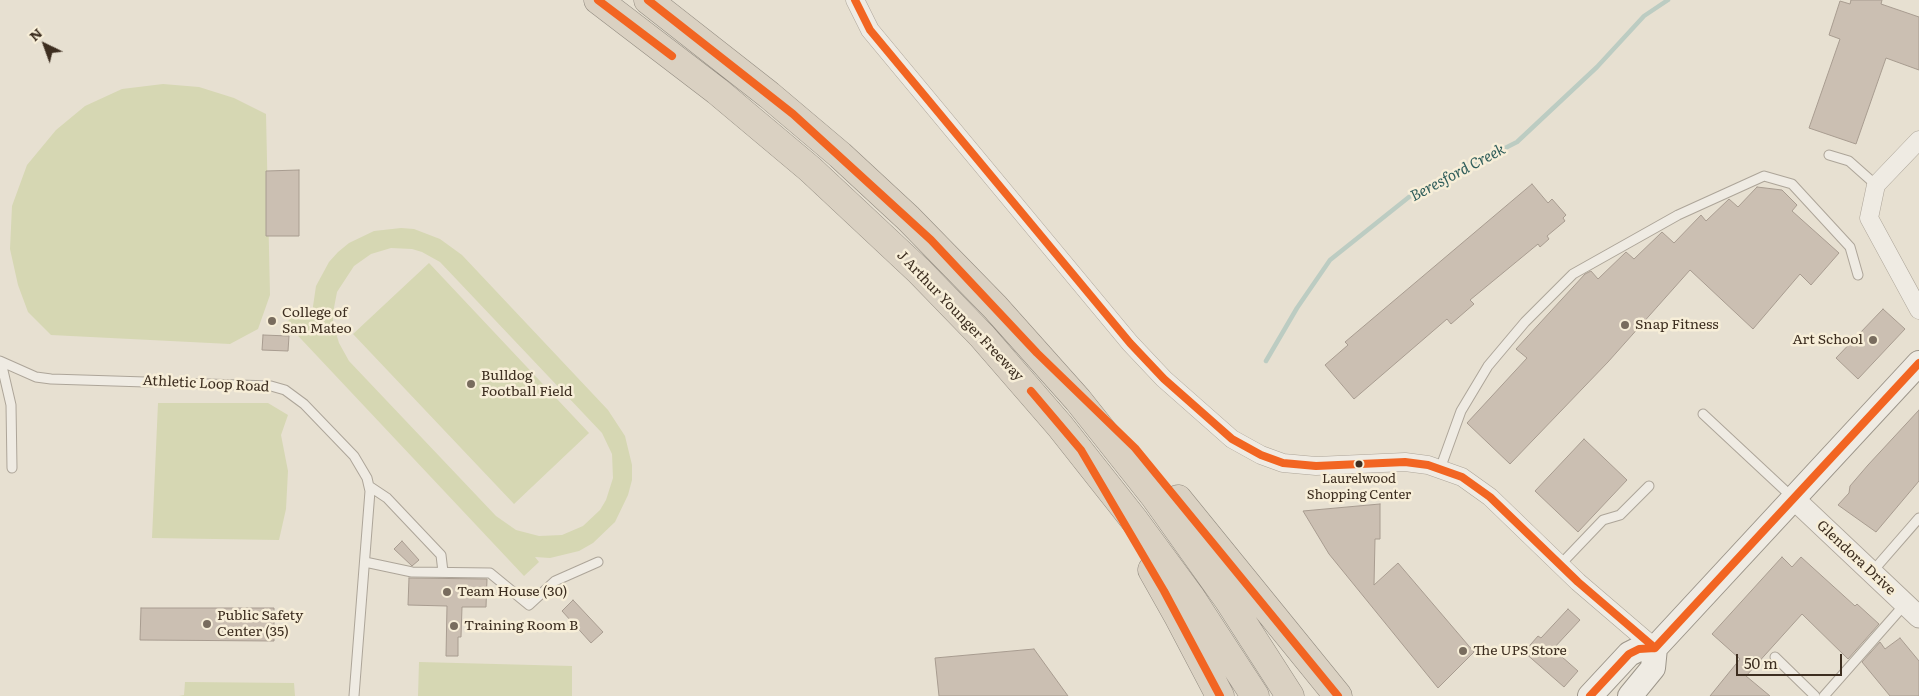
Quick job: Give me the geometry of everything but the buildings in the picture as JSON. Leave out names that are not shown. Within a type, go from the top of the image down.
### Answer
[{"type":"highway","name":"J Arthur Younger Freeway","points":[[598,0],[742,111],[855,210],[926,278],[982,336],[1081,450],[1172,570],[1255,696]]},
{"type":"highway","points":[[648,0],[769,95],[852,165],[931,240],[1037,353],[1141,455],[1338,696]]},
{"type":"highway","points":[[1037,353],[1098,424],[1178,528],[1245,624],[1290,696]]},
{"type":"highway","points":[[1081,450],[1164,591],[1220,696]]},
{"type":"main road","points":[[1630,696],[1654,668],[1655,648],[1919,363]]},
{"type":"main road","points":[[1590,696],[1629,654],[1639,649],[1655,648]]},
{"type":"street","points":[[855,0],[863,18],[875,37],[1130,343],[1164,378],[1232,439],[1261,455],[1290,464],[1316,466],[1405,462],[1440,469],[1466,480],[1484,492],[1560,565],[1655,648]]},
{"type":"street","points":[[1919,140],[1876,185],[1869,218],[1919,310]]},
{"type":"street","name":"Glendora Drive","points":[[1793,498],[1912,611]]},
{"type":"lane","points":[[1829,155],[1848,161],[1876,185]]},
{"type":"lane","points":[[1440,469],[1461,411],[1488,366],[1525,322],[1573,274],[1678,215],[1764,176],[1792,184],[1850,247],[1858,274]]},
{"type":"lane","points":[[1,361],[12,405],[12,468]]},
{"type":"lane","name":"Athletic Loop Road","points":[[1,361],[30,374],[51,379],[257,384],[284,390],[304,404],[354,456],[362,467],[369,486],[370,504],[354,696]]},
{"type":"lane","points":[[1703,414],[1793,498]]},
{"type":"lane","points":[[369,486],[387,498],[441,555],[443,572]]},
{"type":"lane","points":[[1560,565],[1603,520],[1620,515],[1649,486]]},
{"type":"lane","points":[[1872,572],[1919,518]]},
{"type":"lane","points":[[365,562],[412,572],[490,573],[521,595],[529,605],[555,581],[598,562]]},
{"type":"lane","points":[[1824,696],[1912,611]]},
{"type":"lane","points":[[1776,658],[1815,696]]},
{"type":"green space","points":[[163,84],[199,87],[234,98],[266,114],[270,295],[258,329],[230,344],[51,335],[28,312],[18,285],[10,249],[12,206],[27,165],[56,130],[85,106],[122,89]]},
{"type":"green space","points":[[401,228],[414,229],[440,239],[462,255],[608,410],[625,436],[632,465],[632,480],[628,495],[615,522],[593,543],[579,551],[550,558],[535,557],[539,562],[524,576],[286,323],[300,309],[311,320],[316,286],[329,262],[349,243],[374,231]],"holes":[[[391,248],[412,249],[440,262],[602,433],[612,454],[613,478],[606,500],[600,510],[583,526],[562,535],[539,536],[516,530],[496,516],[349,361],[339,343],[333,323],[337,292],[354,266],[371,254]]]},
{"type":"green space","name":"Bulldog Football Field","points":[[429,263],[589,433],[514,504],[353,334]]},
{"type":"green space","points":[[158,403],[268,403],[288,415],[281,435],[288,471],[286,509],[279,540],[152,538]]},
{"type":"green space","points":[[419,662],[572,666],[572,696],[418,696]]},
{"type":"green space","points":[[185,682],[294,683],[295,696],[179,696],[184,695]]},
{"type":"waterway","name":"Beresford Creek","points":[[1266,361],[1297,308],[1330,260],[1409,197],[1517,142],[1597,67],[1644,16],[1668,0]]},
{"type":"transit line","points":[[598,0],[672,56]]},
{"type":"transit line","points":[[648,0],[793,114],[931,240],[1037,353],[1135,448],[1338,696]]},
{"type":"transit line","points":[[855,0],[870,30],[1130,343],[1164,379],[1232,439],[1261,455],[1283,463],[1316,466],[1405,462],[1428,465],[1462,477],[1490,497],[1578,582],[1655,648]]},
{"type":"transit line","points":[[1590,696],[1629,654],[1639,649],[1655,648],[1919,363]]},
{"type":"transit line","points":[[1031,391],[1081,450],[1164,591],[1220,696]]},
{"type":"place","name":"College of San Mateo","points":[[272,321]]},
{"type":"place","name":"Snap Fitness","points":[[1625,325]]},
{"type":"place","name":"Art School","points":[[1873,340]]},
{"type":"place","name":"Bulldog Football Field","points":[[471,384]]},
{"type":"place","name":"Laurelwood Shopping Center","points":[[1359,464]]},
{"type":"place","name":"Team House (30)","points":[[447,592]]},
{"type":"place","name":"Public Safety Center (35)","points":[[207,624]]},
{"type":"place","name":"Training Room B","points":[[454,626]]},
{"type":"place","name":"The UPS Store","points":[[1463,651]]}]
